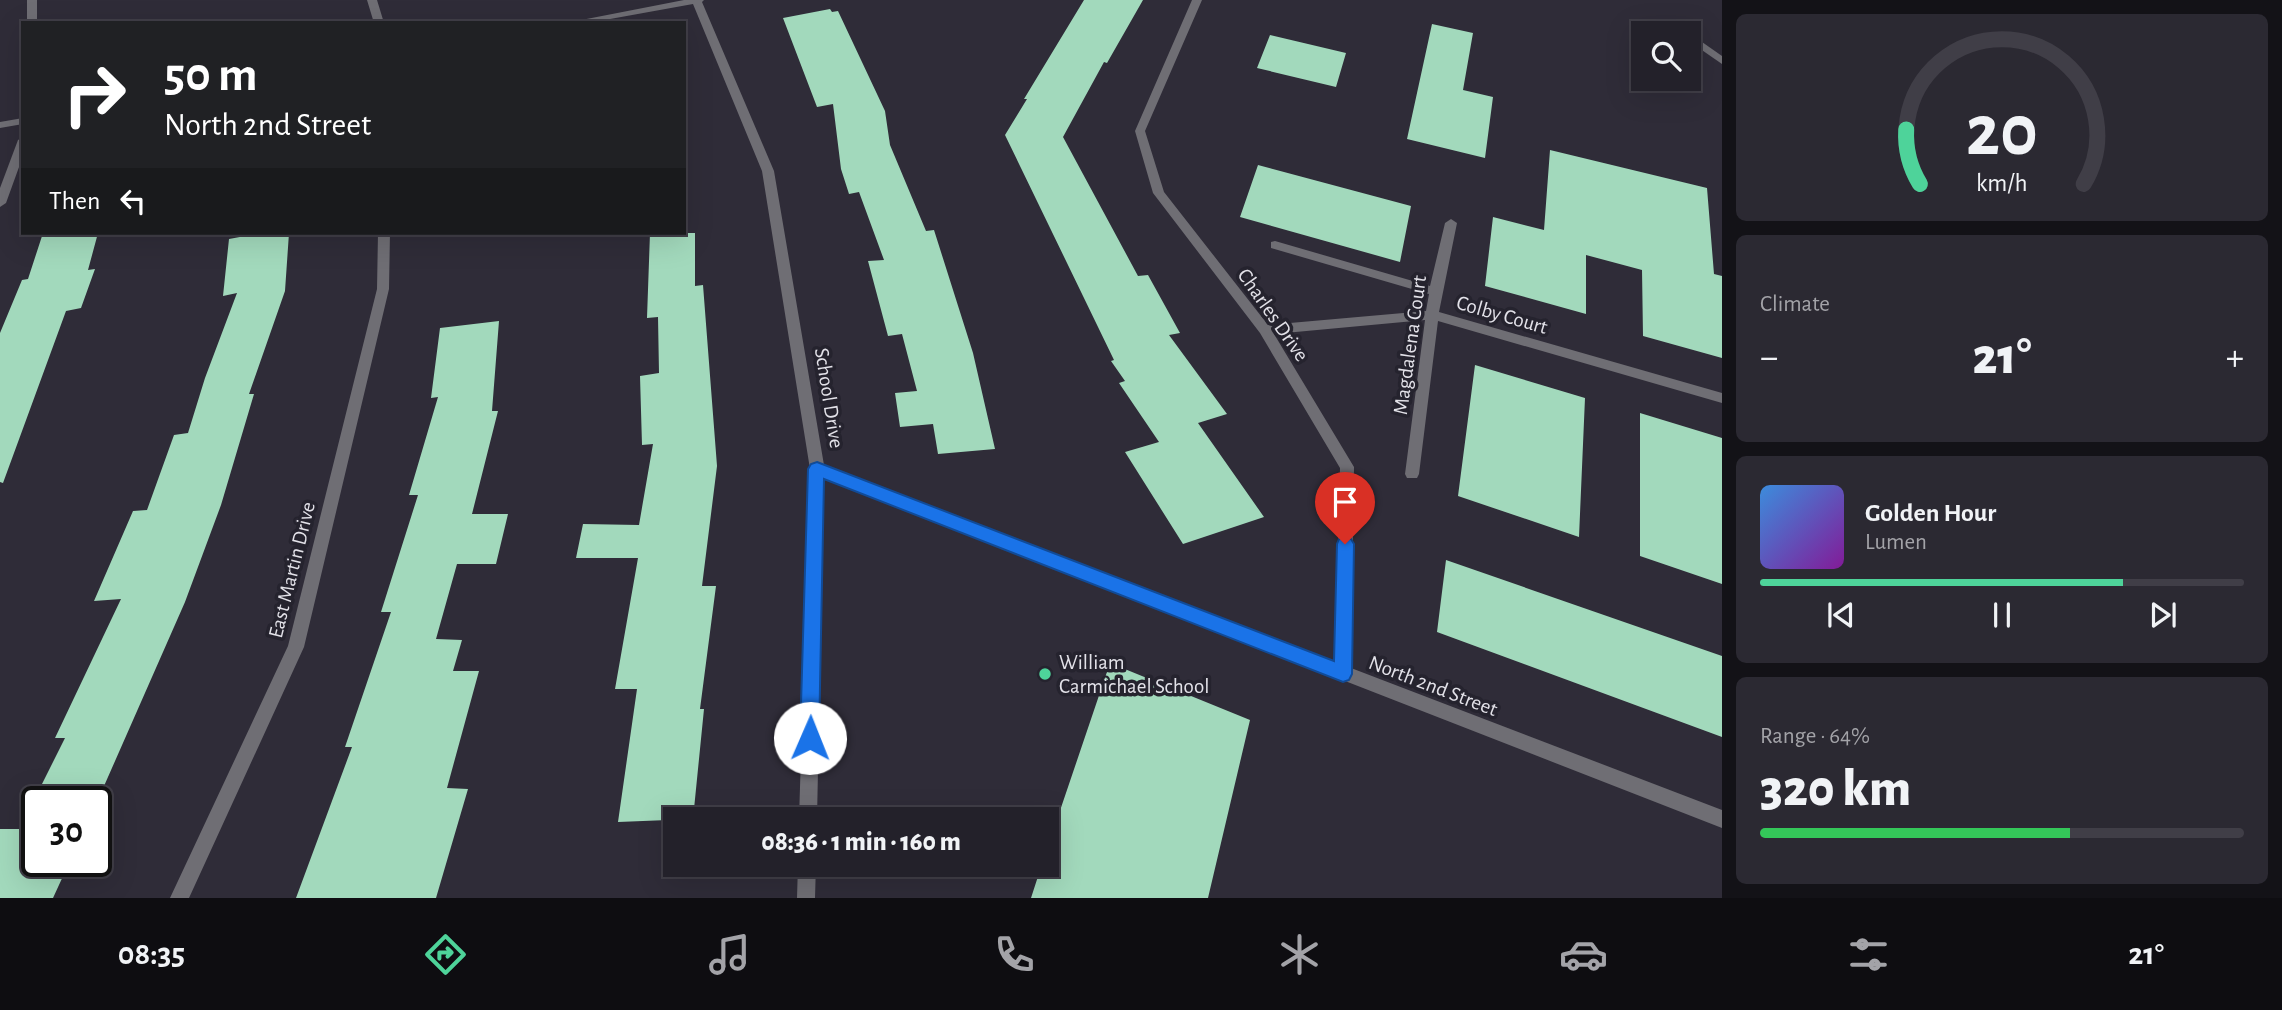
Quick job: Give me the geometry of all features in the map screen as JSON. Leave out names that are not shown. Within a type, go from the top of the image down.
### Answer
[{"type":"street","points":[[32,0],[32,21]]},
{"type":"street","points":[[372,0],[378,21]]},
{"type":"street","points":[[582,21],[697,0]]},
{"type":"street","name":"School Drive","points":[[697,0],[768,171],[817,469],[808,807]]},
{"type":"street","name":"Charles Drive","points":[[1197,0],[1140,131],[1159,193],[1265,330],[1347,467],[1343,674]]},
{"type":"street","points":[[1701,45],[1722,61]]},
{"type":"street","points":[[0,125],[21,121]]},
{"type":"street","points":[[0,203],[21,145]]},
{"type":"street","name":"Magdalena Court","points":[[1412,474],[1435,292],[1451,223]]},
{"type":"street","name":"East Martin Drive","points":[[179,898],[296,647],[383,289],[384,235]]},
{"type":"street","points":[[1275,245],[1435,292]]},
{"type":"street","name":"Colby Court","points":[[1265,330],[1432,315],[1722,398]]},
{"type":"street","name":"North 2nd Street","points":[[817,469],[1722,819]]},
{"type":"street","points":[[806,898],[807,877]]},
{"type":"building","points":[[1084,0],[1143,0],[1107,63],[1104,62],[1063,137],[1138,276],[1148,275],[1180,333],[1169,335],[1227,414],[1198,423],[1264,517],[1183,544],[1125,452],[1159,442],[1119,383],[1125,381],[1111,361],[1114,360],[1005,135]]},
{"type":"building","points":[[830,9],[832,12],[838,11],[885,111],[890,145],[926,231],[934,230],[973,353],[995,449],[938,454],[933,424],[900,427],[895,393],[917,391],[902,334],[888,336],[868,261],[884,260],[859,192],[849,194],[841,169],[833,104],[817,107],[783,18]]},
{"type":"building","points":[[1432,24],[1473,33],[1463,90],[1493,97],[1485,158],[1407,139]]},
{"type":"building","points":[[1270,35],[1346,53],[1336,87],[1257,68]]},
{"type":"building","points":[[1550,150],[1707,188],[1714,274],[1722,276],[1722,358],[1643,336],[1642,270],[1586,255],[1586,314],[1485,286],[1493,217],[1544,230]]},
{"type":"building","points":[[1258,165],[1411,206],[1400,262],[1240,217]]},
{"type":"building","points":[[695,233],[695,286],[703,285],[717,466],[702,586],[716,586],[700,709],[704,709],[694,807],[663,807],[663,820],[618,822],[637,689],[615,689],[638,558],[576,558],[583,524],[639,525],[653,444],[642,445],[640,376],[659,373],[658,317],[647,318],[650,235]]},
{"type":"building","points":[[42,235],[97,235],[88,270],[95,269],[81,308],[66,311],[3,483],[0,482],[0,333],[22,280],[28,279]]},
{"type":"building","points":[[250,235],[289,235],[285,291],[249,394],[254,394],[221,505],[185,602],[104,786],[41,786],[65,738],[55,738],[121,599],[94,601],[133,511],[147,510],[174,435],[188,433],[205,378],[237,293],[223,296],[229,239]]},
{"type":"building","points":[[499,321],[492,411],[498,411],[472,514],[508,514],[496,564],[457,564],[436,639],[462,640],[453,671],[479,671],[447,788],[468,789],[436,898],[296,898],[352,747],[345,747],[391,612],[381,612],[418,495],[409,495],[438,397],[431,398],[440,328]]},
{"type":"building","points":[[1475,365],[1585,398],[1579,537],[1458,496]]},
{"type":"building","points":[[1640,413],[1722,438],[1722,584],[1640,556]]},
{"type":"building","points":[[1446,560],[1722,656],[1722,737],[1437,632]]},
{"type":"building","points":[[1110,663],[1250,720],[1208,898],[1031,898],[1038,877],[1059,877],[1059,814]]},
{"type":"building","points":[[0,829],[21,829],[21,877],[63,877],[53,898],[0,898]]},
{"type":"place","name":"William Carmichael School","points":[[1045,674]]},
{"type":"route","points":[[810,738],[817,469],[1343,674],[1345,544]]}]
